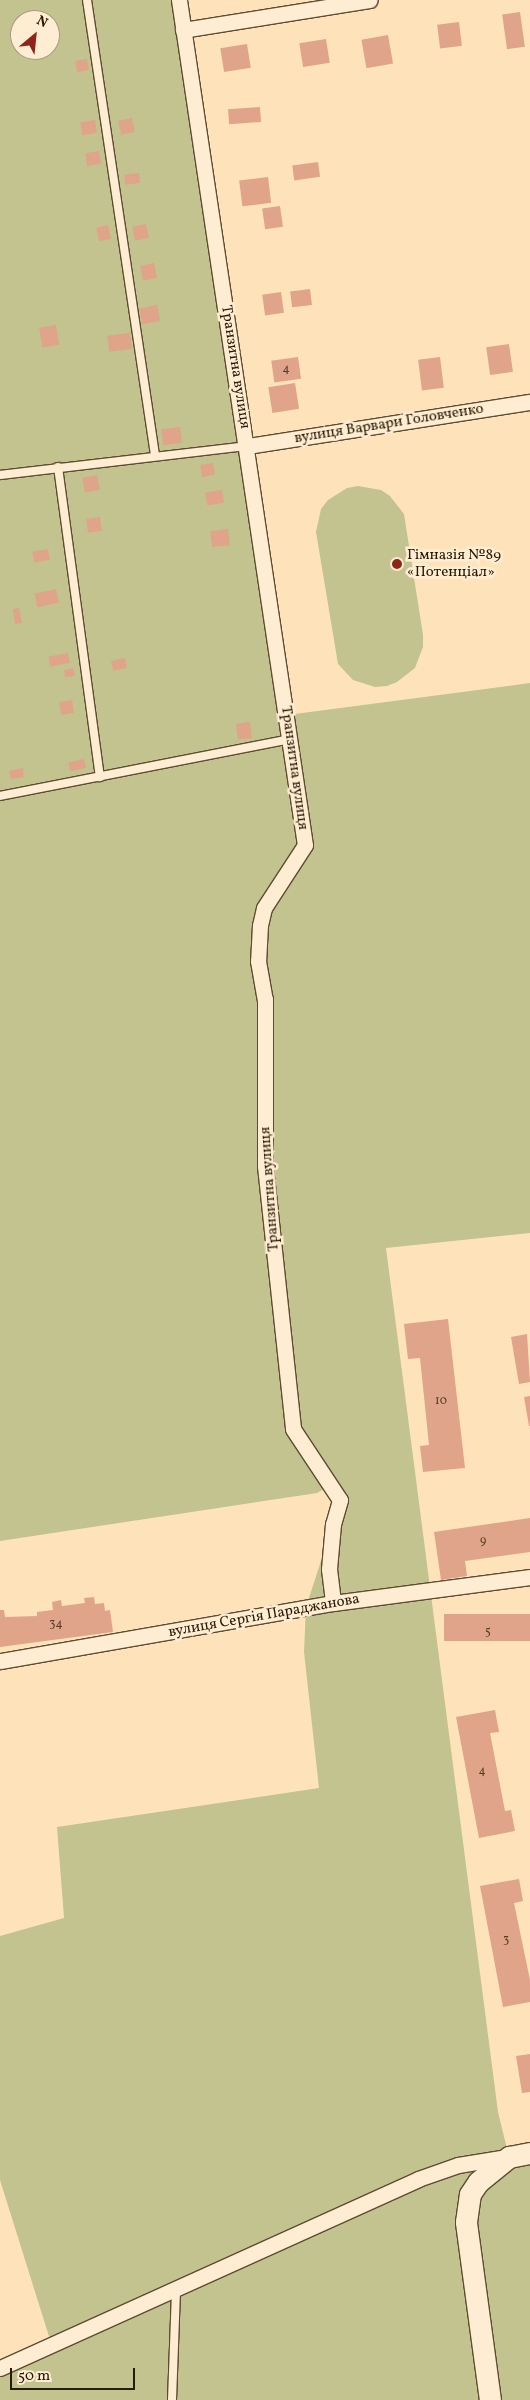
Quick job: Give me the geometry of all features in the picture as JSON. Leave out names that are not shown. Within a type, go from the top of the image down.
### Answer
[{"type":"street","name":"Транзитна вулиця","points":[[179,0],[248,446],[305,845],[264,908],[260,925],[258,961],[265,999],[265,1166],[293,1429],[340,1500],[333,1524],[329,1569],[333,1603]]},
{"type":"street","points":[[183,30],[370,0]]},
{"type":"street","name":"вулиця Варвари Головченко","points":[[248,446],[530,402]]},
{"type":"street","name":"вулиця Сергія Параджанова","points":[[0,1661],[333,1603],[530,1577]]},
{"type":"street","points":[[0,2368],[418,2179],[458,2165],[530,2153]]},
{"type":"street","points":[[490,2400],[466,2222],[470,2194],[478,2182],[509,2157]]},
{"type":"lane","points":[[87,0],[155,455]]},
{"type":"lane","points":[[0,475],[155,455],[248,446]]},
{"type":"lane","points":[[58,467],[100,777]]},
{"type":"lane","points":[[0,796],[290,739]]},
{"type":"lane","points":[[172,2400],[176,2289]]},
{"type":"green space","points":[[0,0],[179,0],[287,715],[530,683],[530,1233],[386,1248],[498,2112],[509,2157],[530,2153],[530,2400],[0,2400],[0,2368],[52,2346],[0,2180],[0,1936],[64,1918],[57,1827],[319,1788],[304,1652],[306,1607],[333,1524],[332,1485],[317,1493],[0,1541]]},
{"type":"green space","points":[[358,486],[381,490],[390,496],[404,514],[423,635],[423,647],[415,668],[397,682],[387,686],[375,687],[353,680],[338,664],[316,532],[321,509],[328,500],[347,488]]},
{"type":"building","points":[[520,12],[525,47],[507,49],[502,15]]},
{"type":"building","points":[[459,22],[462,46],[440,49],[437,25]]},
{"type":"building","points":[[388,35],[393,64],[366,68],[361,40]]},
{"type":"building","points":[[326,39],[330,63],[303,67],[299,43]]},
{"type":"building","points":[[247,44],[251,68],[224,72],[220,48]]},
{"type":"building","points":[[87,59],[89,70],[77,72],[75,61]]},
{"type":"building","points":[[260,107],[261,122],[229,124],[228,109]]},
{"type":"building","points":[[132,118],[135,132],[121,135],[118,121]]},
{"type":"building","points":[[95,120],[97,133],[82,135],[80,122]]},
{"type":"building","points":[[99,151],[101,164],[87,166],[85,153]]},
{"type":"building","points":[[318,162],[320,177],[294,180],[292,166]]},
{"type":"building","points":[[139,173],[140,183],[125,185],[124,175]]},
{"type":"building","points":[[268,177],[271,203],[242,206],[239,181]]},
{"type":"building","points":[[280,206],[283,227],[265,229],[262,209]]},
{"type":"building","points":[[146,224],[149,238],[135,241],[132,227]]},
{"type":"building","points":[[108,225],[111,239],[99,241],[96,227]]},
{"type":"building","points":[[154,263],[157,278],[143,280],[140,266]]},
{"type":"building","points":[[310,289],[312,305],[292,307],[290,291]]},
{"type":"building","points":[[281,292],[284,313],[265,315],[262,295]]},
{"type":"building","points":[[157,305],[160,321],[142,324],[139,308]]},
{"type":"building","points":[[56,325],[59,345],[42,347],[39,328]]},
{"type":"building","points":[[130,333],[132,349],[109,352],[107,336]]},
{"type":"building","points":[[509,344],[513,372],[490,375],[486,347]]},
{"type":"building","points":[[298,357],[301,379],[274,383],[271,361]]},
{"type":"building","points":[[440,357],[444,388],[422,390],[418,360]]},
{"type":"building","points":[[295,383],[299,409],[272,413],[268,387]]},
{"type":"building","points":[[180,427],[182,443],[163,445],[161,429]]},
{"type":"building","points":[[213,463],[215,475],[202,477],[200,465]]},
{"type":"building","points":[[97,475],[100,490],[85,493],[82,478]]},
{"type":"building","points":[[222,490],[224,503],[207,505],[205,493]]},
{"type":"building","points":[[100,517],[102,531],[88,533],[86,519]]},
{"type":"building","points":[[228,529],[230,545],[212,547],[210,531]]},
{"type":"building","points":[[48,549],[50,560],[34,563],[32,552]]},
{"type":"building","points":[[56,589],[59,603],[37,607],[34,594]]},
{"type":"building","points":[[19,608],[22,623],[15,624],[13,609]]},
{"type":"building","points":[[68,653],[70,663],[50,667],[48,657]]},
{"type":"building","points":[[125,658],[127,668],[113,670],[111,661]]},
{"type":"building","points":[[73,668],[75,676],[65,677],[64,670]]},
{"type":"building","points":[[72,700],[74,713],[61,715],[59,702]]},
{"type":"building","points":[[250,722],[252,738],[238,740],[236,724]]},
{"type":"building","points":[[84,759],[86,768],[70,771],[68,763]]},
{"type":"building","points":[[23,768],[24,777],[11,779],[9,771]]},
{"type":"building","points":[[448,1319],[465,1468],[423,1472],[420,1446],[429,1445],[420,1358],[408,1359],[404,1324]]},
{"type":"building","points":[[527,1334],[530,1382],[519,1384],[511,1337]]},
{"type":"building","points":[[530,1396],[530,1426],[529,1426],[524,1397]]},
{"type":"building","points":[[530,1518],[530,1552],[465,1561],[467,1576],[441,1580],[434,1532]]},
{"type":"building","points":[[94,1597],[95,1604],[104,1603],[105,1611],[110,1610],[113,1632],[0,1647],[0,1610],[4,1610],[5,1617],[37,1616],[37,1612],[53,1610],[52,1602],[61,1600],[62,1606],[85,1603],[84,1598]]},
{"type":"building","points":[[444,1614],[530,1614],[530,1641],[444,1641]]},
{"type":"building","points":[[495,1710],[499,1732],[490,1733],[505,1811],[511,1810],[515,1831],[479,1838],[456,1717]]},
{"type":"building","points":[[519,1879],[523,1901],[514,1903],[530,1980],[530,2002],[503,2007],[480,1886]]},
{"type":"building","points":[[530,2054],[530,2092],[522,2093],[516,2056]]},
{"type":"place","name":"Гімназія №89 «Потенціал»","points":[[397,564]]}]
